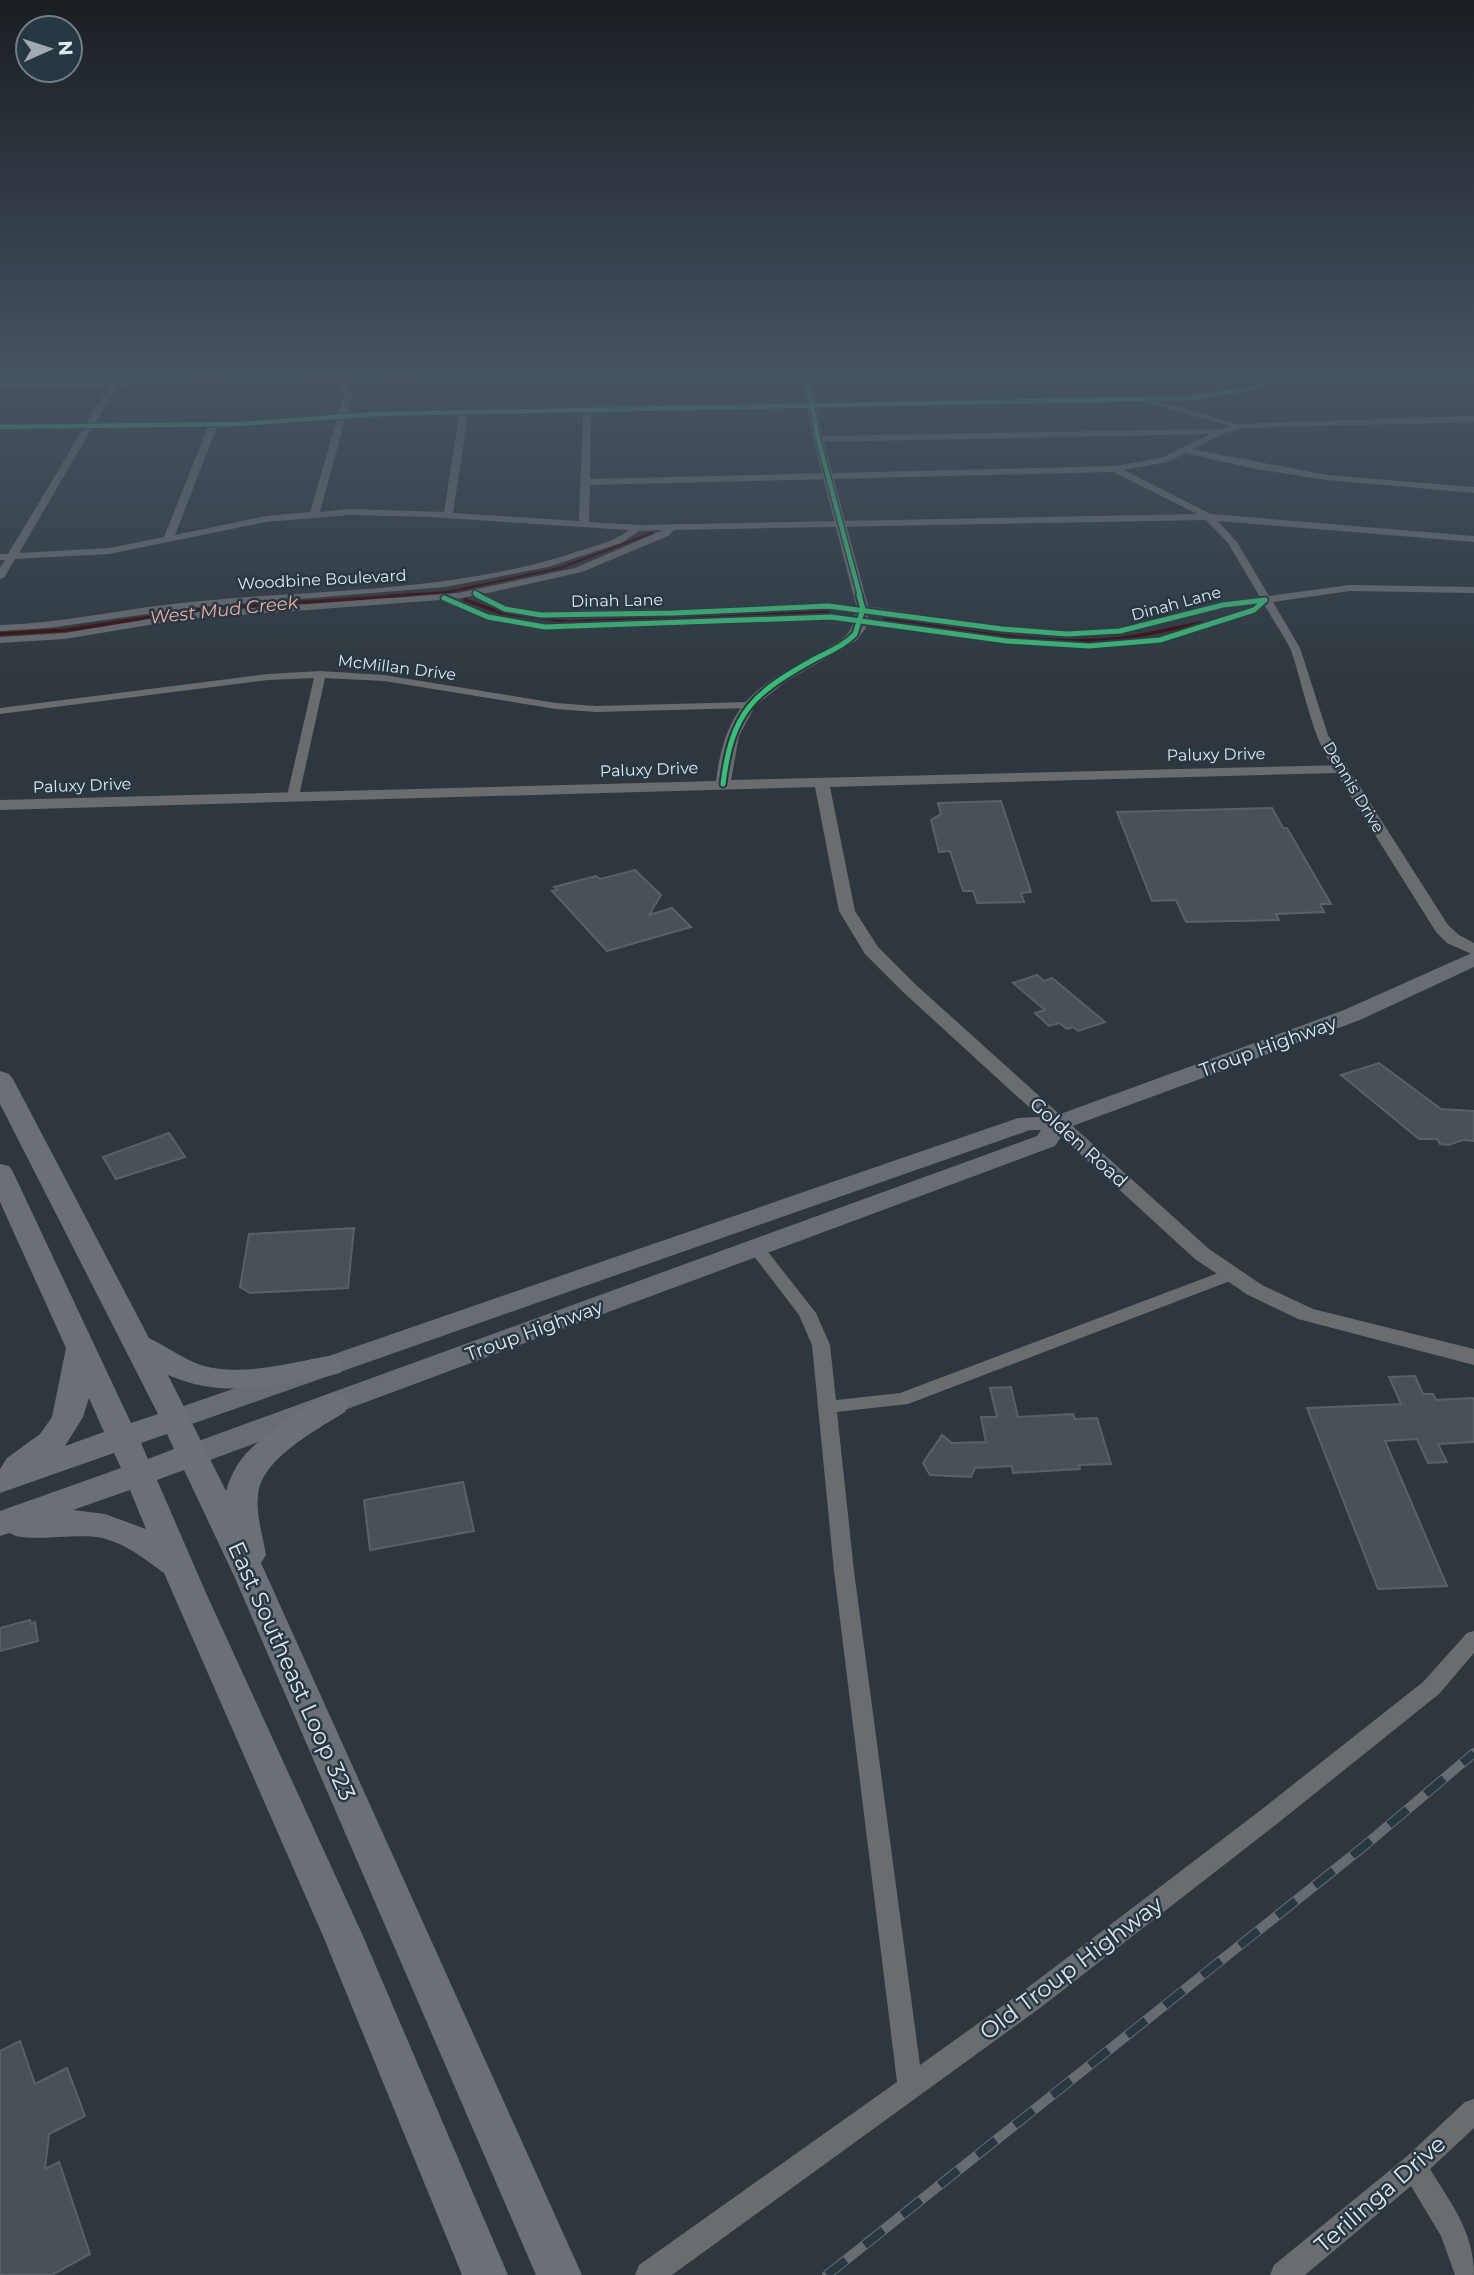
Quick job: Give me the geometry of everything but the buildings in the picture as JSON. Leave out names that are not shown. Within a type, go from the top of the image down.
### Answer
[{"type":"highway","name":"East Southeast Loop 323","points":[[0,1079],[176,1419],[252,1578],[558,2275]]},
{"type":"highway","points":[[0,1172],[139,1474],[343,1936],[485,2275]]},
{"type":"highway","points":[[138,1344],[176,1369],[218,1381],[245,1381],[329,1366]]},
{"type":"highway","points":[[0,1479],[36,1454],[64,1427],[73,1409],[80,1349]]},
{"type":"highway","points":[[252,1578],[242,1498],[247,1478],[269,1449],[334,1404]]},
{"type":"highway","name":"Troup Highway","points":[[0,1479],[176,1419]]},
{"type":"highway","name":"Troup Highway","points":[[0,1524],[192,1455]]},
{"type":"highway","points":[[0,1530],[70,1521],[99,1523],[132,1534],[178,1566]]},
{"type":"main road","name":"Troup Highway","points":[[176,1419],[1027,1123],[1058,1123],[1352,1014],[1474,959]]},
{"type":"main road","name":"Troup Highway","points":[[192,1455],[1046,1141],[1058,1123]]},
{"type":"street","points":[[0,576],[60,479]]},
{"type":"street","points":[[168,540],[192,479]]},
{"type":"street","points":[[315,513],[324,479]]},
{"type":"street","points":[[448,516],[454,479]]},
{"type":"street","points":[[584,526],[587,482],[701,479]]},
{"type":"street","points":[[723,784],[727,745],[733,729],[748,705],[765,689],[842,645],[858,631],[861,615],[830,479]]},
{"type":"street","name":"Dennis Drive","points":[[1135,479],[1209,517],[1232,542],[1296,648],[1322,734],[1341,768],[1442,928],[1453,939],[1474,950]]},
{"type":"street","points":[[1329,479],[1474,490]]},
{"type":"street","points":[[0,557],[93,553],[266,519],[315,513],[448,516],[636,528],[1209,517],[1474,539]]},
{"type":"street","name":"Woodbine Boulevard","points":[[0,628],[51,626],[161,608],[248,599],[446,586],[567,559],[625,537],[636,528]]},
{"type":"street","name":"Woodbine Boulevard","points":[[0,640],[65,636],[185,616],[294,606],[444,598],[475,593],[588,566],[665,534],[671,528]]},
{"type":"street","name":"Dinah Lane","points":[[475,593],[491,604],[511,610],[563,615],[694,613],[788,607],[1003,629],[1098,634],[1146,628],[1238,600],[1265,600],[1350,588],[1474,590]]},
{"type":"street","name":"Dinah Lane","points":[[444,598],[488,617],[545,626],[712,623],[861,615],[1007,641],[1089,646],[1160,640],[1254,610],[1265,600]]},
{"type":"street","points":[[293,796],[320,674]]},
{"type":"street","name":"McMillan Drive","points":[[0,711],[268,677],[320,674],[384,678],[556,706],[596,709],[748,705]]},
{"type":"street","name":"Paluxy Drive","points":[[0,805],[1341,768]]},
{"type":"street","name":"Golden Road","points":[[821,781],[844,903],[860,934],[899,979],[1202,1254],[1255,1290],[1306,1314],[1474,1357]]},
{"type":"street","points":[[755,1247],[807,1312],[821,1345],[844,1571],[910,2087]]},
{"type":"street","points":[[828,1407],[902,1399],[1232,1275]]},
{"type":"street","name":"Old Troup Highway","points":[[649,2275],[1031,2000],[1275,1812],[1431,1688],[1474,1639]]},
{"type":"street","name":"Terilinga Drive","points":[[1284,2275],[1414,2166],[1474,2111]]},
{"type":"street","points":[[1414,2166],[1451,2228],[1469,2275]]},
{"type":"waterway","points":[[387,596],[449,592],[560,568],[652,533]]},
{"type":"waterway","name":"West Mud Creek","points":[[0,634],[67,630],[203,609],[413,595]]},
{"type":"waterway","points":[[465,600],[502,613],[559,620],[828,612]]},
{"type":"waterway","points":[[885,619],[1000,636],[1087,641],[1148,634],[1201,623]]},
{"type":"railway","points":[[827,2275],[1363,1847],[1474,1753]]},
{"type":"cycle path","points":[[723,784],[732,736],[750,703],[780,679],[847,642],[859,628],[863,609],[829,479]]},
{"type":"cycle path","points":[[444,598],[488,617],[545,627],[831,617],[1007,641],[1089,646],[1160,640],[1254,610],[1265,600],[1223,605],[1120,631],[1067,634],[1002,629],[828,606],[674,613],[541,615],[505,609],[489,603],[475,593]]}]
